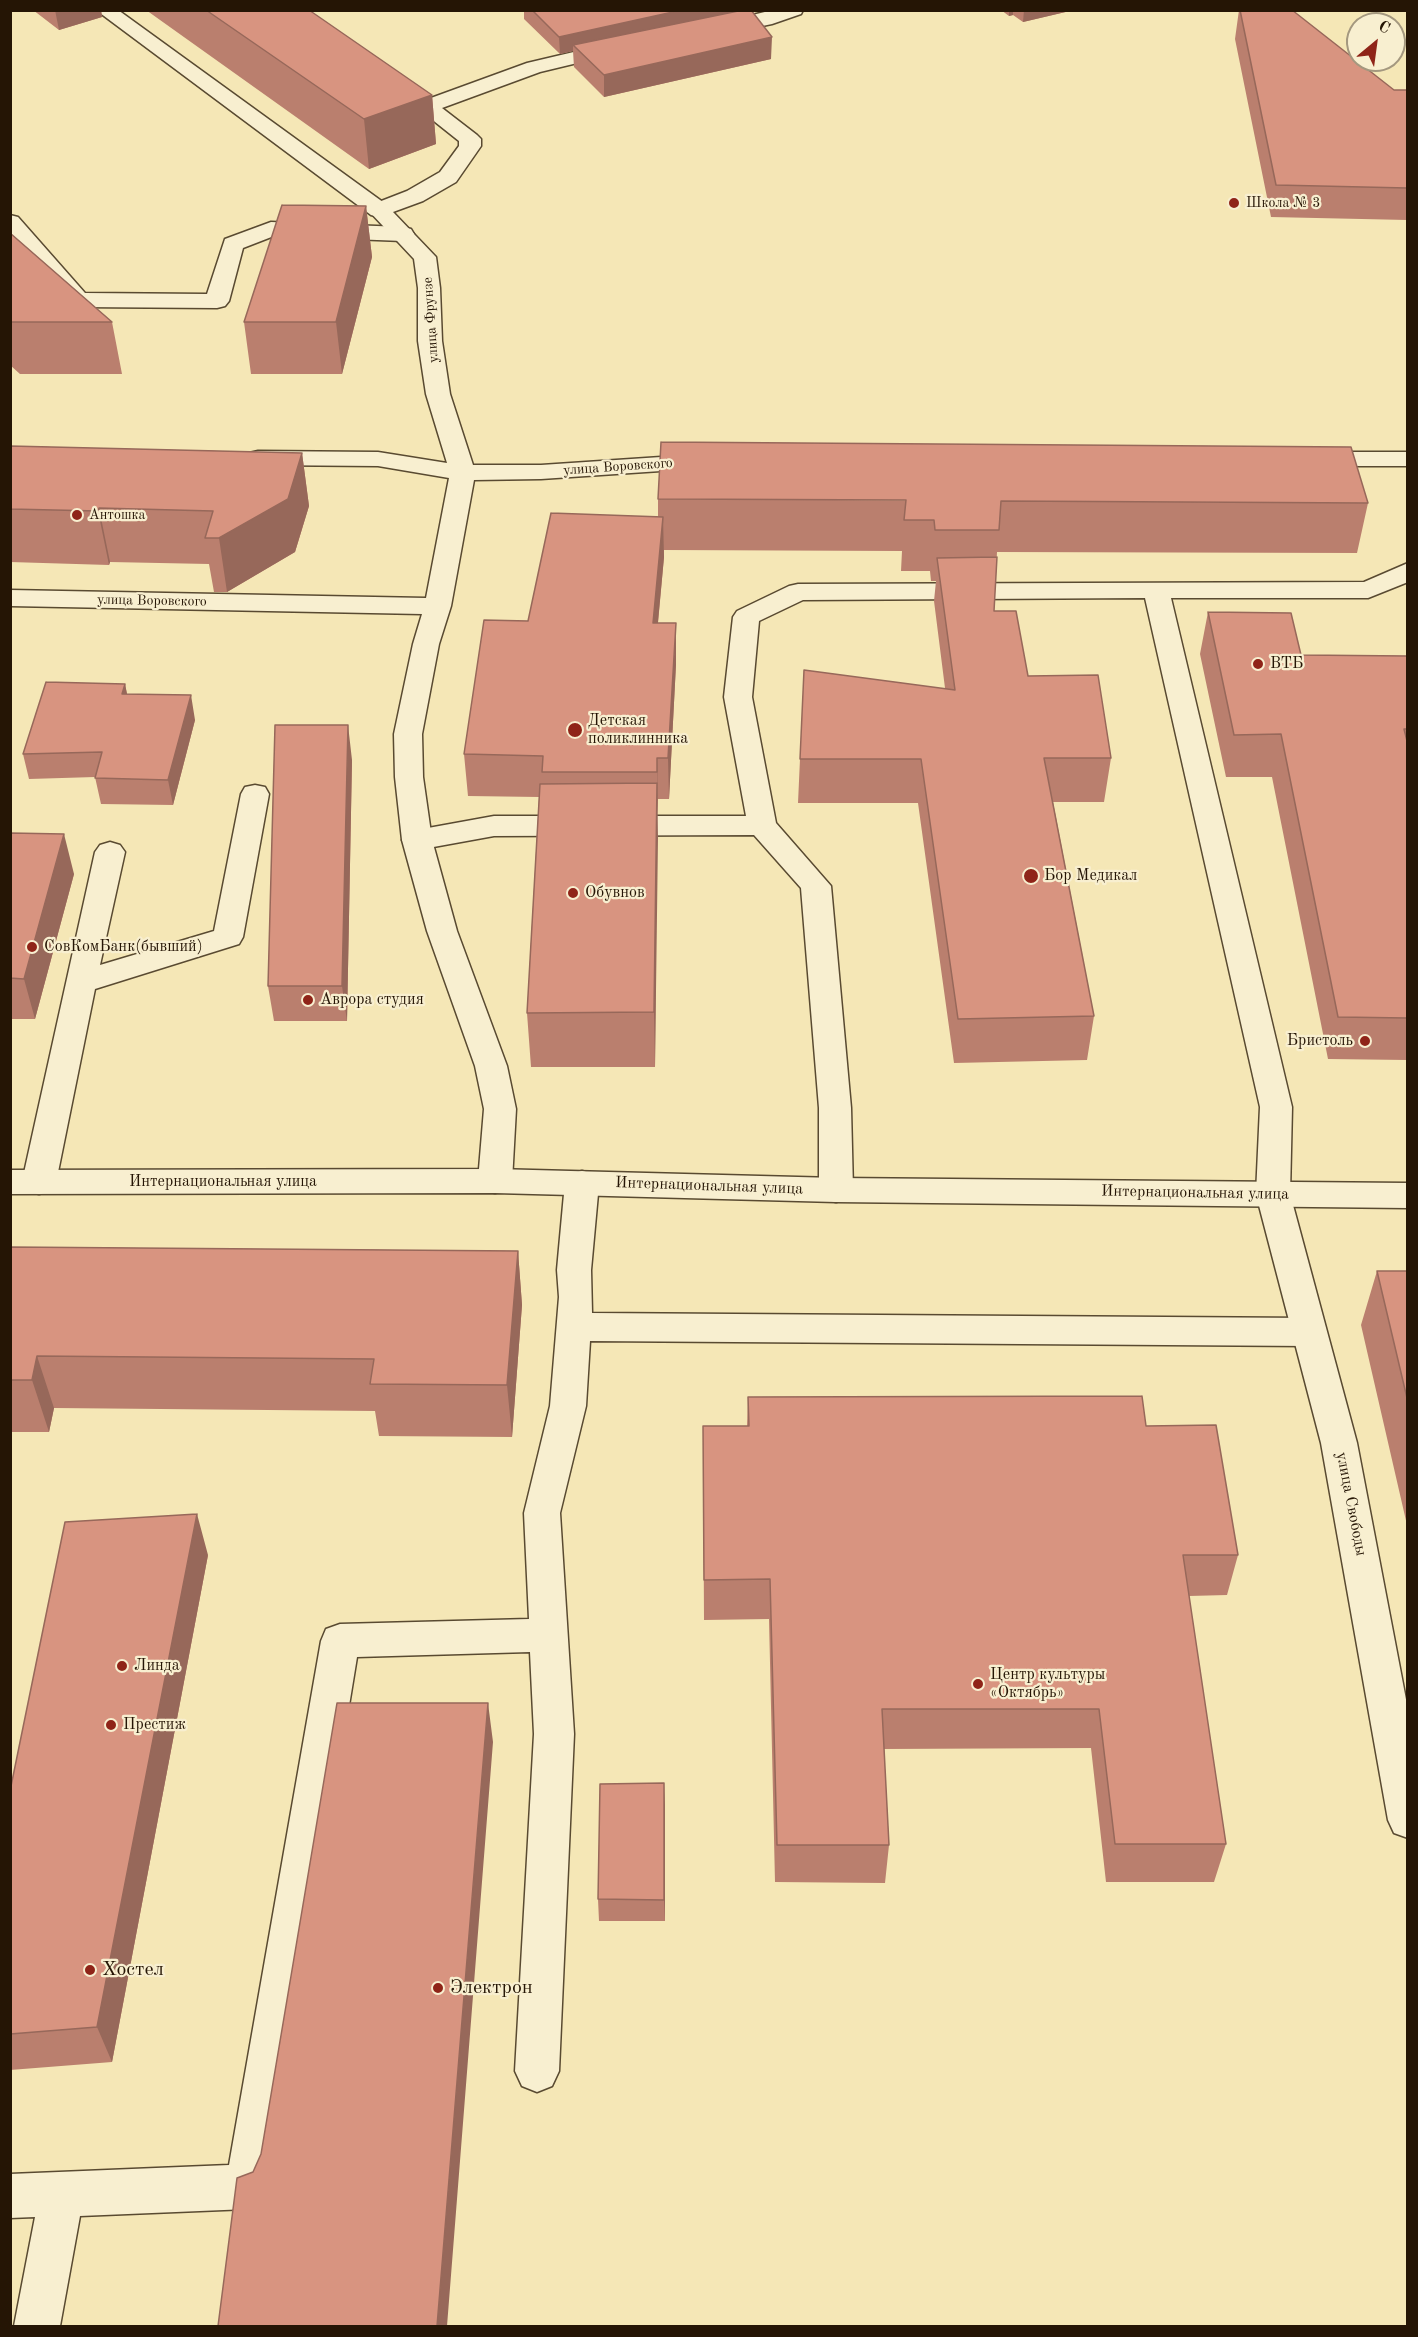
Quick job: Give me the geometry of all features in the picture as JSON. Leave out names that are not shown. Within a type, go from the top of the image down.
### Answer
[{"type":"street","name":"улица Фрунзе","points":[[105,10],[379,210],[425,257],[429,288],[430,341],[438,394],[463,473]]},
{"type":"street","points":[[699,33],[765,20],[794,10]]},
{"type":"street","points":[[379,210],[415,196],[448,177],[470,146],[470,139],[428,106],[534,67],[633,45]]},
{"type":"street","points":[[10,222],[79,300],[217,301],[233,244],[272,229],[403,234]]},
{"type":"street","points":[[238,458],[378,459],[463,473],[438,606],[426,644],[408,734],[409,777],[417,840],[442,931],[491,1066],[500,1109],[495,1181]]},
{"type":"street","points":[[1288,459],[1407,459]]},
{"type":"street","name":"улица Воровского","points":[[463,473],[541,472],[689,461],[725,461]]},
{"type":"street","points":[[836,1190],[835,1108],[816,886],[762,825],[738,697],[746,617],[798,592],[1368,590],[1407,573],[1407,570]]},
{"type":"street","name":"улица Свободы","points":[[1156,590],[1276,1107],[1273,1194],[1339,1443],[1407,1820]]},
{"type":"street","name":"улица Воровского","points":[[10,598],[438,606]]},
{"type":"street","points":[[81,982],[228,937],[255,794]]},
{"type":"street","points":[[417,840],[494,826],[762,825]]},
{"type":"street","points":[[25,1182],[81,982],[110,852]]},
{"type":"street","name":"Интернациональная улица","points":[[25,1182],[495,1181],[836,1190],[1407,1196]]},
{"type":"street","points":[[537,2071],[554,1734],[542,1513],[568,1406],[576,1297],[574,1270],[582,1183]]},
{"type":"street","points":[[573,1328],[1309,1332]]},
{"type":"street","points":[[10,2196],[248,2187],[340,1641],[549,1635]]},
{"type":"street","points":[[37,2326],[62,2194]]},
{"type":"building","points":[[206,10],[309,10],[432,95],[364,119]]},
{"type":"building","points":[[532,10],[682,10],[559,37]]},
{"type":"building","points":[[751,10],[772,37],[604,75],[573,45]]},
{"type":"building","points":[[1240,10],[1292,10],[1346,52],[1346,72],[1371,72],[1394,90],[1407,90],[1407,188],[1276,185]]},
{"type":"building","points":[[282,205],[366,206],[336,322],[244,322]]},
{"type":"building","points":[[10,233],[112,322],[10,322]]},
{"type":"building","points":[[661,442],[1351,447],[1368,503],[1001,501],[999,530],[935,530],[934,520],[904,520],[906,500],[658,499]]},
{"type":"building","points":[[10,446],[302,453],[288,499],[219,538],[205,538],[213,511],[99,508],[98,511],[10,509]]},
{"type":"building","points":[[551,513],[663,517],[653,623],[676,623],[668,758],[657,758],[657,772],[542,772],[543,756],[464,754],[484,620],[528,621]]},
{"type":"building","points":[[997,557],[994,611],[1016,611],[1028,676],[1098,675],[1111,758],[1044,758],[1094,1016],[958,1019],[921,759],[800,759],[804,670],[955,690],[937,558]]},
{"type":"building","points":[[1208,612],[1291,613],[1301,655],[1407,656],[1407,729],[1404,729],[1407,741],[1407,1018],[1338,1017],[1281,734],[1234,735]]},
{"type":"building","points":[[46,682],[125,684],[122,694],[191,695],[168,780],[95,778],[102,752],[23,754]]},
{"type":"building","points":[[275,725],[348,725],[342,986],[268,986]]},
{"type":"building","points":[[657,783],[654,1012],[527,1013],[540,784]]},
{"type":"building","points":[[10,833],[64,834],[24,979],[10,978]]},
{"type":"building","points":[[10,1247],[518,1251],[507,1385],[370,1384],[374,1359],[37,1356],[32,1380],[10,1380]]},
{"type":"building","points":[[1377,1271],[1407,1271],[1407,1398]]},
{"type":"building","name":"Центр культуры «Октябрь»","points":[[1142,1396],[1146,1426],[1216,1425],[1238,1555],[1183,1555],[1226,1844],[1115,1844],[1099,1709],[882,1709],[889,1845],[777,1845],[770,1579],[704,1580],[703,1426],[749,1426],[748,1397]]},
{"type":"building","name":"Престиж","points":[[197,1514],[97,2027],[10,2034],[10,1791],[65,1522]]},
{"type":"building","points":[[337,1703],[488,1703],[437,2326],[218,2326],[237,2178],[253,2172],[261,2154]]},
{"type":"building","points":[[664,1783],[664,1900],[598,1899],[600,1784]]},
{"type":"place","name":"Школа № 3","points":[[1234,203]]},
{"type":"place","name":"Антошка","points":[[77,515]]},
{"type":"place","name":"ВТБ","points":[[1258,664]]},
{"type":"place","name":"Детская поликлинника","points":[[575,730]]},
{"type":"place","name":"Бор Медикал","points":[[1031,876]]},
{"type":"place","name":"Обувнов","points":[[573,893]]},
{"type":"place","name":"СовКомБанк(бывший)","points":[[32,947]]},
{"type":"place","name":"Аврора студия","points":[[308,1000]]},
{"type":"place","name":"Бристоль","points":[[1365,1041]]},
{"type":"place","name":"Линда","points":[[122,1666]]},
{"type":"place","name":"Центр культуры «Октябрь»","points":[[978,1684]]},
{"type":"place","name":"Престиж","points":[[111,1725]]},
{"type":"place","name":"Хостел","points":[[90,1970]]},
{"type":"place","name":"Электрон","points":[[438,1988]]}]
